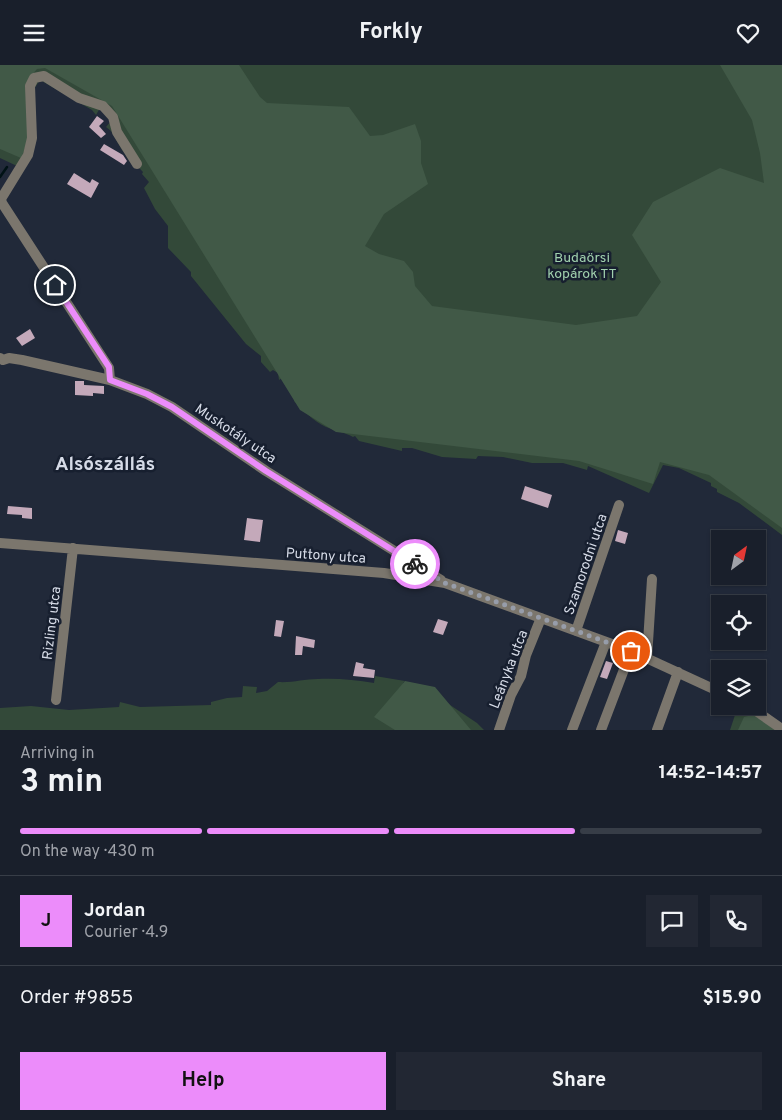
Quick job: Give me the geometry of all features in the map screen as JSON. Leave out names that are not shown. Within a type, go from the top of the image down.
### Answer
[{"type":"street","points":[[110,380],[109,367],[2,203],[1,199],[28,155],[32,138],[30,86],[34,78],[44,76],[79,98],[102,106],[113,117],[117,132],[137,164]]},
{"type":"street","name":"Muskotály utca","points":[[1,361],[9,358],[22,360],[110,380],[147,394],[172,407],[266,471],[445,583]]},
{"type":"street","name":"Szamorodni utca","points":[[576,631],[619,505]]},
{"type":"street","name":"Puttony utca","points":[[0,543],[384,573],[445,583],[631,651],[711,688]]},
{"type":"street","name":"Rizling utca","points":[[56,701],[73,548]]},
{"type":"street","points":[[647,658],[652,579]]},
{"type":"street","name":"Leányka utca","points":[[500,730],[511,695],[521,676],[526,655],[541,618]]},
{"type":"street","points":[[572,730],[606,642]]},
{"type":"street","points":[[602,730],[631,651]]},
{"type":"street","points":[[657,730],[678,672]]},
{"type":"street","points":[[762,715],[782,729]]},
{"type":"green space","name":"Budaörsi kopárok TT","points":[[0,65],[782,65],[782,535],[739,503],[717,492],[717,489],[711,486],[711,483],[679,468],[663,465],[649,493],[588,466],[587,470],[563,463],[532,463],[503,457],[478,456],[476,459],[442,457],[412,448],[402,448],[402,451],[359,441],[355,436],[353,437],[321,425],[294,401],[294,397],[282,378],[279,380],[278,373],[273,370],[270,372],[261,362],[261,356],[246,344],[191,276],[191,272],[168,248],[168,226],[155,209],[144,188],[149,182],[142,174],[143,172],[122,150],[111,131],[106,127],[111,121],[100,108],[96,115],[92,110],[40,80],[34,89],[26,152],[17,166],[0,158]]},
{"type":"green space","name":"Budaörsi kopárok TT","points":[[0,65],[239,65],[260,97],[267,103],[349,107],[370,136],[383,135],[415,124],[421,141],[421,163],[428,184],[384,214],[365,246],[379,254],[404,261],[413,272],[415,286],[432,306],[576,325],[637,316],[661,282],[632,235],[653,202],[720,168],[764,183],[760,153],[752,120],[720,65],[782,65],[782,528],[709,475],[660,462],[653,484],[579,461],[336,432],[300,410],[112,106],[45,68],[37,69],[29,78],[29,129],[21,158],[0,149]]},
{"type":"green space","points":[[375,676],[405,681],[403,683],[444,701],[477,723],[484,730],[0,730],[0,708],[31,706],[69,710],[119,707],[120,702],[140,707],[211,705],[211,702],[242,697],[243,686],[257,687],[256,693],[267,691],[278,682],[332,679],[374,683]]},
{"type":"green space","points":[[405,681],[435,687],[471,730],[395,730],[374,717]]},
{"type":"green space","points":[[735,715],[759,715],[782,727],[782,730],[730,730]]},
{"type":"green space","points":[[752,715],[760,717],[780,730],[738,730],[744,717]]},
{"type":"building","points":[[97,116],[104,121],[99,126],[106,134],[101,138],[89,127]]},
{"type":"building","points":[[104,144],[123,155],[127,161],[124,165],[100,150]]},
{"type":"building","points":[[74,173],[90,183],[92,179],[99,183],[91,198],[67,184]]},
{"type":"building","points":[[30,329],[35,338],[22,346],[16,338]]},
{"type":"building","points":[[75,381],[84,381],[84,385],[104,386],[104,394],[93,393],[93,396],[75,395]]},
{"type":"building","points":[[525,486],[552,495],[548,508],[521,499]]},
{"type":"building","points":[[8,506],[32,508],[32,519],[22,518],[22,515],[7,514]]},
{"type":"building","points":[[247,518],[263,520],[260,542],[244,540]]},
{"type":"building","points":[[618,530],[628,533],[625,544],[615,541]]},
{"type":"building","points":[[438,619],[448,622],[443,635],[433,632]]},
{"type":"building","points":[[276,620],[284,621],[281,637],[274,636]]},
{"type":"building","points":[[296,636],[315,640],[314,648],[303,646],[302,655],[295,655]]},
{"type":"building","points":[[606,661],[613,663],[607,679],[600,677]]},
{"type":"building","points":[[356,662],[364,664],[363,668],[375,670],[374,678],[353,676]]},
{"type":"waterway","points":[[0,177],[7,167]]},
{"type":"way so far","points":[[415,564],[445,583],[631,651]]},
{"type":"district","name":"Alsószállás","points":[[105,463]]},
{"type":"route","points":[[55,285],[109,367],[110,380],[147,394],[172,407],[266,471],[415,564]]}]
